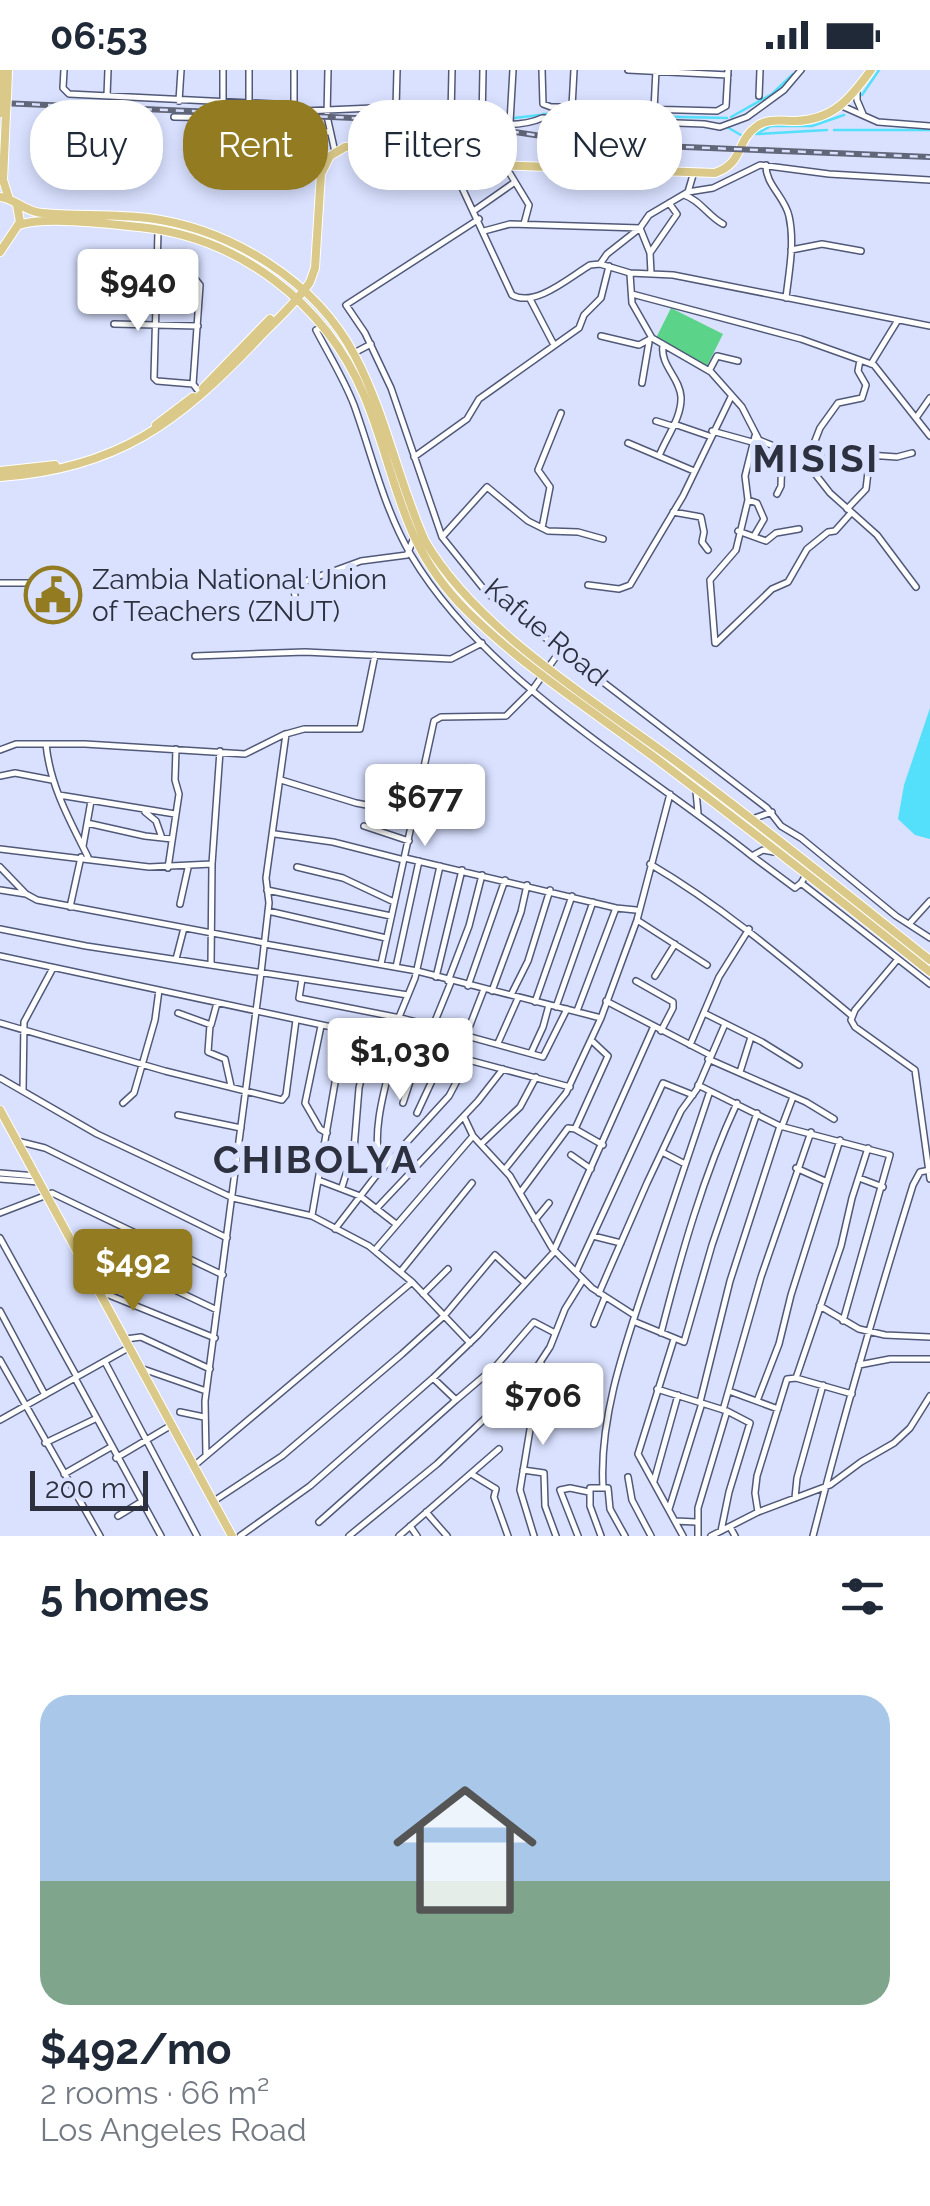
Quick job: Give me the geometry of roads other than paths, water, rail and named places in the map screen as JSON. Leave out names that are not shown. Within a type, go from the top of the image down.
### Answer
[{"type":"main road","points":[[0,252],[21,214],[8,200],[3,180],[6,70]]},
{"type":"main road","points":[[517,168],[716,174],[732,164],[748,134],[761,124],[815,119],[842,106],[871,70]]},
{"type":"main road","points":[[0,124],[3,113]]},
{"type":"main road","points":[[0,474],[58,465],[116,446],[153,426],[198,391],[295,297],[314,272],[321,174],[335,152],[348,148]]},
{"type":"main road","name":"Kafue Road","points":[[8,200],[27,211],[41,213],[138,217],[186,225],[247,250],[323,326],[354,374],[413,540],[450,594],[542,675],[777,852],[803,879],[908,960],[930,972]]},
{"type":"main road","name":"Kafue Road","points":[[0,235],[50,222],[184,234],[235,254],[336,326],[372,390],[414,517],[437,562],[486,616],[930,960]]},
{"type":"main road","points":[[0,1110],[236,1536]]},
{"type":"street","points":[[64,70],[65,92],[183,101]]},
{"type":"street","points":[[107,96],[108,70]]},
{"type":"street","points":[[179,101],[180,70]]},
{"type":"street","points":[[224,70],[224,100]]},
{"type":"street","points":[[249,70],[249,100]]},
{"type":"street","points":[[294,70],[294,100]]},
{"type":"street","points":[[327,100],[328,70]]},
{"type":"street","points":[[396,100],[398,70]]},
{"type":"street","points":[[451,100],[452,70]]},
{"type":"street","points":[[483,100],[484,70]]},
{"type":"street","points":[[511,100],[513,70]]},
{"type":"street","points":[[542,70],[542,100]]},
{"type":"street","points":[[572,100],[574,70]]},
{"type":"street","points":[[628,70],[728,72],[729,123]]},
{"type":"street","points":[[758,96],[760,70]]},
{"type":"street","points":[[655,100],[656,71]]},
{"type":"street","points":[[517,122],[542,118],[704,124],[720,128],[761,109],[800,71]]},
{"type":"street","points":[[857,89],[859,108],[866,118]]},
{"type":"street","points":[[682,110],[717,111],[726,106]]},
{"type":"street","points":[[842,106],[890,124],[930,126]]},
{"type":"street","points":[[174,117],[238,118],[269,132],[329,132]]},
{"type":"street","points":[[328,122],[335,152]]},
{"type":"street","points":[[766,165],[766,174],[787,210],[791,250],[786,298]]},
{"type":"street","points":[[600,264],[649,215],[686,193],[703,192],[755,166],[930,180]]},
{"type":"street","points":[[686,193],[693,174]]},
{"type":"street","points":[[517,184],[528,205],[524,224]]},
{"type":"street","points":[[464,190],[512,295],[526,300],[554,343]]},
{"type":"street","points":[[474,210],[504,190]]},
{"type":"street","points":[[686,193],[707,215],[723,224]]},
{"type":"street","points":[[650,253],[677,214],[670,203]]},
{"type":"street","points":[[479,219],[346,305],[371,344],[391,388],[442,537],[487,593],[772,812],[781,826],[896,916],[930,938]]},
{"type":"street","points":[[484,231],[496,225],[524,224],[640,228]]},
{"type":"street","points":[[640,228],[650,253],[651,273]]},
{"type":"street","points":[[157,278],[196,280],[200,285],[198,391],[154,380],[158,229]]},
{"type":"street","points":[[791,250],[822,244],[861,250]]},
{"type":"street","points":[[526,300],[590,265],[600,264],[630,273],[651,273],[930,326]]},
{"type":"street","points":[[414,458],[467,419],[479,399],[578,328],[584,314],[601,298],[608,266]]},
{"type":"street","points":[[630,273],[633,306],[651,340],[709,371],[746,412],[762,443],[784,451],[824,482],[830,493],[877,536],[916,586]]},
{"type":"street","points":[[632,294],[802,339],[872,364],[880,369],[930,436]]},
{"type":"street","points":[[872,364],[898,320]]},
{"type":"street","points":[[114,324],[198,326]]},
{"type":"street","points":[[323,326],[316,330],[352,400],[385,497],[408,550],[437,595],[509,672],[796,888],[803,879],[898,959],[908,960],[930,984]]},
{"type":"street","points":[[601,336],[639,346],[651,340]]},
{"type":"street","points":[[642,383],[644,358],[651,340]]},
{"type":"street","points":[[354,353],[371,344]]},
{"type":"street","points":[[659,456],[678,415],[681,393],[662,356],[663,346]]},
{"type":"street","points":[[709,371],[717,356],[738,361]]},
{"type":"street","points":[[811,452],[820,428],[838,403],[862,398],[866,385],[858,371],[860,360]]},
{"type":"street","points":[[588,585],[619,589],[630,585],[674,512],[731,397]]},
{"type":"street","points":[[916,418],[930,398]]},
{"type":"street","points":[[542,528],[550,486],[538,470],[562,413]]},
{"type":"street","points":[[656,421],[752,442]]},
{"type":"street","points":[[362,429],[375,431]]},
{"type":"street","points":[[756,434],[745,476],[748,500],[733,555],[710,580],[716,643],[772,589],[793,578],[807,549],[835,531],[866,489],[870,454]]},
{"type":"street","points":[[628,443],[694,472]]},
{"type":"street","points":[[784,451],[903,457],[912,453]]},
{"type":"street","points":[[777,494],[782,486],[784,451]]},
{"type":"street","points":[[442,537],[487,487],[528,521],[548,532],[578,532],[602,538]]},
{"type":"street","points":[[748,500],[756,504],[764,519],[754,536]]},
{"type":"street","points":[[674,512],[701,517],[702,542],[708,550]]},
{"type":"street","points":[[738,531],[766,540],[776,533],[798,529]]},
{"type":"street","points":[[296,608],[294,590],[298,584],[361,561],[407,555],[413,540]]},
{"type":"street","points":[[0,583],[73,583]]},
{"type":"street","points":[[437,595],[450,594]]},
{"type":"street","points":[[195,656],[306,652],[451,659],[482,643]]},
{"type":"street","points":[[381,964],[436,719],[502,718],[533,689],[560,650]]},
{"type":"street","points":[[0,750],[16,744],[46,744],[249,754],[304,729],[360,729],[375,656]]},
{"type":"street","points":[[206,1455],[204,1417],[265,943],[267,890],[286,734]]},
{"type":"street","points":[[46,744],[52,780],[83,846]]},
{"type":"street","points":[[168,868],[178,794],[176,750]]},
{"type":"street","points":[[210,965],[220,751]]},
{"type":"street","points":[[0,788],[0,776],[16,772],[52,780]]},
{"type":"street","points":[[281,780],[356,803],[414,814]]},
{"type":"street","points":[[696,789],[698,813]]},
{"type":"street","points":[[505,1169],[570,1088],[601,1018],[637,920],[670,794]]},
{"type":"street","points":[[59,795],[175,814]]},
{"type":"street","points":[[70,907],[85,858],[83,846],[91,801]]},
{"type":"street","points":[[142,810],[156,822],[162,838]]},
{"type":"street","points":[[752,819],[772,812]]},
{"type":"street","points":[[87,823],[172,838]]},
{"type":"street","points":[[364,826],[409,841]]},
{"type":"street","points":[[274,834],[333,842],[637,910]]},
{"type":"street","points":[[794,834],[796,855]]},
{"type":"street","points":[[0,849],[168,868],[212,864]]},
{"type":"street","points":[[752,856],[763,850],[777,852]]},
{"type":"street","points":[[396,967],[419,861]]},
{"type":"street","points":[[650,864],[748,929],[852,1015],[855,1028],[916,1070],[930,1179]]},
{"type":"street","points":[[383,1169],[378,1150],[382,1098],[399,1017],[416,971],[440,865]]},
{"type":"street","points":[[0,867],[26,894]]},
{"type":"street","points":[[297,867],[343,878],[394,902]]},
{"type":"street","points":[[180,904],[188,868]]},
{"type":"street","points":[[436,977],[462,870]]},
{"type":"street","points":[[433,1026],[469,926],[482,875]]},
{"type":"street","points":[[468,986],[506,880]]},
{"type":"street","points":[[466,1034],[521,912],[527,884]]},
{"type":"street","points":[[0,890],[70,907],[416,971],[601,1018]]},
{"type":"street","points":[[267,890],[391,916]]},
{"type":"street","points":[[498,1043],[550,890]]},
{"type":"street","points":[[535,1002],[572,896]]},
{"type":"street","points":[[860,904],[872,896]]},
{"type":"street","points":[[910,923],[930,900]]},
{"type":"street","points":[[530,1053],[593,902]]},
{"type":"street","points":[[577,1012],[616,908]]},
{"type":"street","points":[[268,911],[386,938]]},
{"type":"street","points":[[890,928],[896,916]]},
{"type":"street","points":[[637,920],[707,965]]},
{"type":"street","points":[[176,959],[184,927]]},
{"type":"street","points":[[0,929],[408,995]]},
{"type":"street","points":[[690,1045],[718,976],[748,929]]},
{"type":"street","points":[[655,976],[675,944]]},
{"type":"street","points":[[0,956],[396,1041],[570,1088]]},
{"type":"street","points":[[852,1015],[898,959]]},
{"type":"street","points":[[23,1090],[26,1015],[53,968]]},
{"type":"street","points":[[302,979],[299,998],[399,1017],[546,1056],[567,1009]]},
{"type":"street","points":[[636,982],[674,1004],[661,1031]]},
{"type":"street","points":[[123,1103],[134,1094],[153,1028],[159,990]]},
{"type":"street","points":[[606,1001],[834,1119]]},
{"type":"street","points":[[216,1003],[208,1052],[225,1058],[231,1086]]},
{"type":"street","points":[[178,1013],[210,1025]]},
{"type":"street","points":[[704,1013],[799,1065]]},
{"type":"street","points":[[0,1023],[141,1064],[285,1098],[296,1020]]},
{"type":"street","points":[[594,1324],[621,1243],[725,1024]]},
{"type":"street","points":[[322,1026],[305,1103],[320,1128],[327,1132]]},
{"type":"street","points":[[236,1536],[310,1486],[433,1378],[554,1250],[654,1026]]},
{"type":"street","points":[[312,1216],[344,1031]]},
{"type":"street","points":[[342,1187],[354,1149],[360,1088],[371,1036]]},
{"type":"street","points":[[740,1072],[752,1037]]},
{"type":"street","points":[[575,1129],[608,1056],[591,1040]]},
{"type":"street","points":[[403,1103],[421,1047]]},
{"type":"street","points":[[417,1114],[445,1053]]},
{"type":"street","points":[[335,1229],[449,1096],[468,1060]]},
{"type":"street","points":[[376,1209],[464,1117],[502,1068]]},
{"type":"street","points":[[481,1144],[520,1107],[536,1076]]},
{"type":"street","points":[[0,1078],[54,1112],[233,1198],[312,1216],[375,1250],[412,1282],[470,1343]]},
{"type":"street","points":[[576,1272],[663,1083],[693,1095]]},
{"type":"street","points":[[698,1085],[781,1126],[890,1156],[843,1322]]},
{"type":"street","points":[[603,1487],[606,1430],[634,1318],[710,1091]]},
{"type":"street","points":[[669,1509],[701,1403],[730,1281],[793,1097]]},
{"type":"street","points":[[662,1333],[714,1157],[737,1103]]},
{"type":"street","points":[[464,1117],[472,1136],[505,1169],[554,1250],[584,1280],[634,1318],[684,1342],[757,1113]]},
{"type":"street","points":[[178,1116],[241,1128]]},
{"type":"street","points":[[520,1194],[568,1128],[603,1145]]},
{"type":"street","points":[[698,1536],[696,1522],[734,1364],[811,1132]]},
{"type":"street","points":[[375,1250],[472,1136]]},
{"type":"street","points":[[757,1401],[779,1344],[840,1140]]},
{"type":"street","points":[[17,1141],[39,1146],[228,1238]]},
{"type":"street","points":[[796,1378],[841,1246],[868,1148]]},
{"type":"street","points":[[662,1152],[685,1164]]},
{"type":"street","points":[[571,1155],[591,1169]]},
{"type":"street","points":[[796,1168],[826,1182]]},
{"type":"street","points":[[813,1536],[822,1489],[913,1185],[920,1172],[930,1170]]},
{"type":"street","points":[[0,1176],[37,1179]]},
{"type":"street","points":[[859,1178],[883,1187]]},
{"type":"street","points":[[318,1180],[360,1196],[396,1224]]},
{"type":"street","points":[[400,1271],[472,1183]]},
{"type":"street","points":[[0,1213],[45,1193],[57,1195],[223,1275]]},
{"type":"street","points":[[535,1220],[548,1203]]},
{"type":"street","points":[[131,1268],[141,1236]]},
{"type":"street","points":[[593,1236],[621,1243]]},
{"type":"street","points":[[0,1238],[160,1534],[150,1536]]},
{"type":"street","points":[[71,1241],[218,1310]]},
{"type":"street","points":[[214,1501],[282,1456],[444,1316],[495,1255],[524,1282]]},
{"type":"street","points":[[423,1294],[448,1269]]},
{"type":"street","points":[[534,1536],[520,1495],[542,1361],[564,1309],[584,1280]]},
{"type":"street","points":[[195,1465],[412,1282]]},
{"type":"street","points":[[99,1291],[214,1338]]},
{"type":"street","points":[[820,1306],[843,1322],[868,1330],[930,1337]]},
{"type":"street","points":[[0,1311],[45,1396]]},
{"type":"street","points":[[319,1522],[496,1366],[534,1322],[556,1332]]},
{"type":"street","points":[[0,1420],[141,1338],[210,1368]]},
{"type":"street","points":[[674,1339],[638,1454],[683,1536]]},
{"type":"street","points":[[859,1365],[890,1359],[930,1359]]},
{"type":"street","points":[[0,1360],[100,1536]]},
{"type":"street","points":[[349,1536],[486,1419],[542,1361]]},
{"type":"street","points":[[105,1362],[198,1536]]},
{"type":"street","points":[[142,1369],[207,1391]]},
{"type":"street","points":[[433,1378],[456,1400]]},
{"type":"street","points":[[758,1512],[758,1476],[786,1381],[796,1378],[852,1394]]},
{"type":"street","points":[[795,1498],[823,1386]]},
{"type":"street","points":[[657,1389],[725,1410],[750,1423],[721,1531]]},
{"type":"street","points":[[729,1391],[778,1409]]},
{"type":"street","points":[[654,1481],[678,1395]]},
{"type":"street","points":[[711,1536],[758,1512],[822,1489],[894,1443],[930,1396]]},
{"type":"street","points":[[180,1412],[204,1417]]},
{"type":"street","points":[[45,1443],[96,1419]]},
{"type":"street","points":[[116,1458],[172,1424]]},
{"type":"street","points":[[64,1474],[111,1448]]},
{"type":"street","points":[[400,1536],[499,1449]]},
{"type":"street","points":[[523,1470],[544,1474],[544,1506],[556,1536]]},
{"type":"street","points":[[472,1474],[496,1488],[494,1498],[508,1536]]},
{"type":"street","points":[[628,1477],[632,1500],[651,1536]]},
{"type":"street","points":[[601,1536],[590,1506],[590,1488],[608,1488],[610,1509],[625,1536]]},
{"type":"street","points":[[578,1536],[560,1490],[589,1492]]},
{"type":"street","points":[[118,1516],[142,1502]]},
{"type":"street","points":[[426,1512],[447,1536]]},
{"type":"street","points":[[675,1521],[696,1522]]},
{"type":"street","points":[[410,1526],[417,1536]]},
{"type":"street","points":[[730,1527],[734,1536]]},
{"type":"water","points":[[930,708],[930,839],[915,835],[898,819],[904,785]]},
{"type":"waterway","points":[[862,95],[879,70]]},
{"type":"waterway","points":[[731,117],[772,94],[793,74]]},
{"type":"waterway","points":[[517,118],[537,115]]},
{"type":"waterway","points":[[756,134],[771,126],[812,126],[844,115]]},
{"type":"waterway","points":[[682,117],[727,118]]},
{"type":"waterway","points":[[727,127],[741,135]]},
{"type":"waterway","points":[[758,134],[827,130]]},
{"type":"waterway","points":[[834,130],[930,130]]},
{"type":"railway","points":[[0,103],[449,122],[588,143],[930,157]]},
{"type":"place","name":"Zambia National Union of Teachers (ZNUT)","points":[[53,595]]},
{"type":"district","name":"MISISI","points":[[816,458]]},
{"type":"district","name":"CHIBOLYA","points":[[316,1159]]}]
